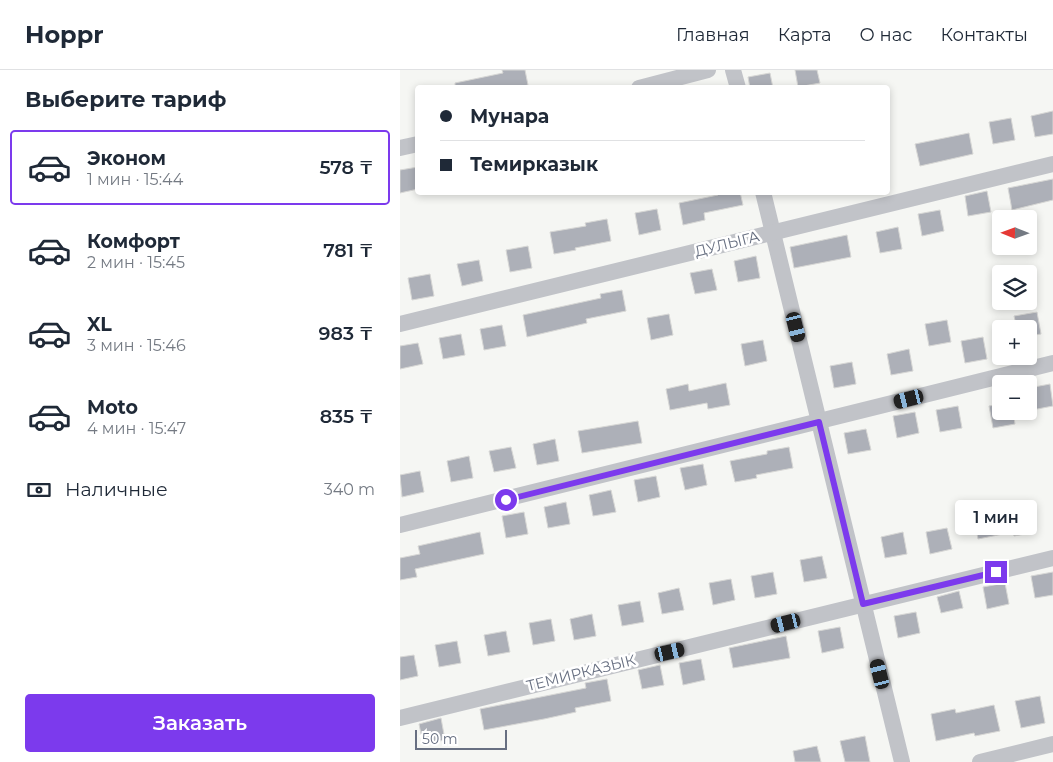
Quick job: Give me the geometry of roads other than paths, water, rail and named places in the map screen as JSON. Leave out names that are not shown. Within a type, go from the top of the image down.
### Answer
[{"type":"street","points":[[650,85],[708,70]]},
{"type":"street","points":[[733,70],[737,85]]},
{"type":"street","points":[[400,148],[415,145]]},
{"type":"street","name":"ДУЛЫГА","points":[[400,324],[1053,164]]},
{"type":"street","points":[[764,195],[902,762]]},
{"type":"street","points":[[400,525],[1053,363]]},
{"type":"street","name":"ТЕМИРКАЗЫК","points":[[400,718],[1053,558]]},
{"type":"street","points":[[980,762],[1053,744]]}]
